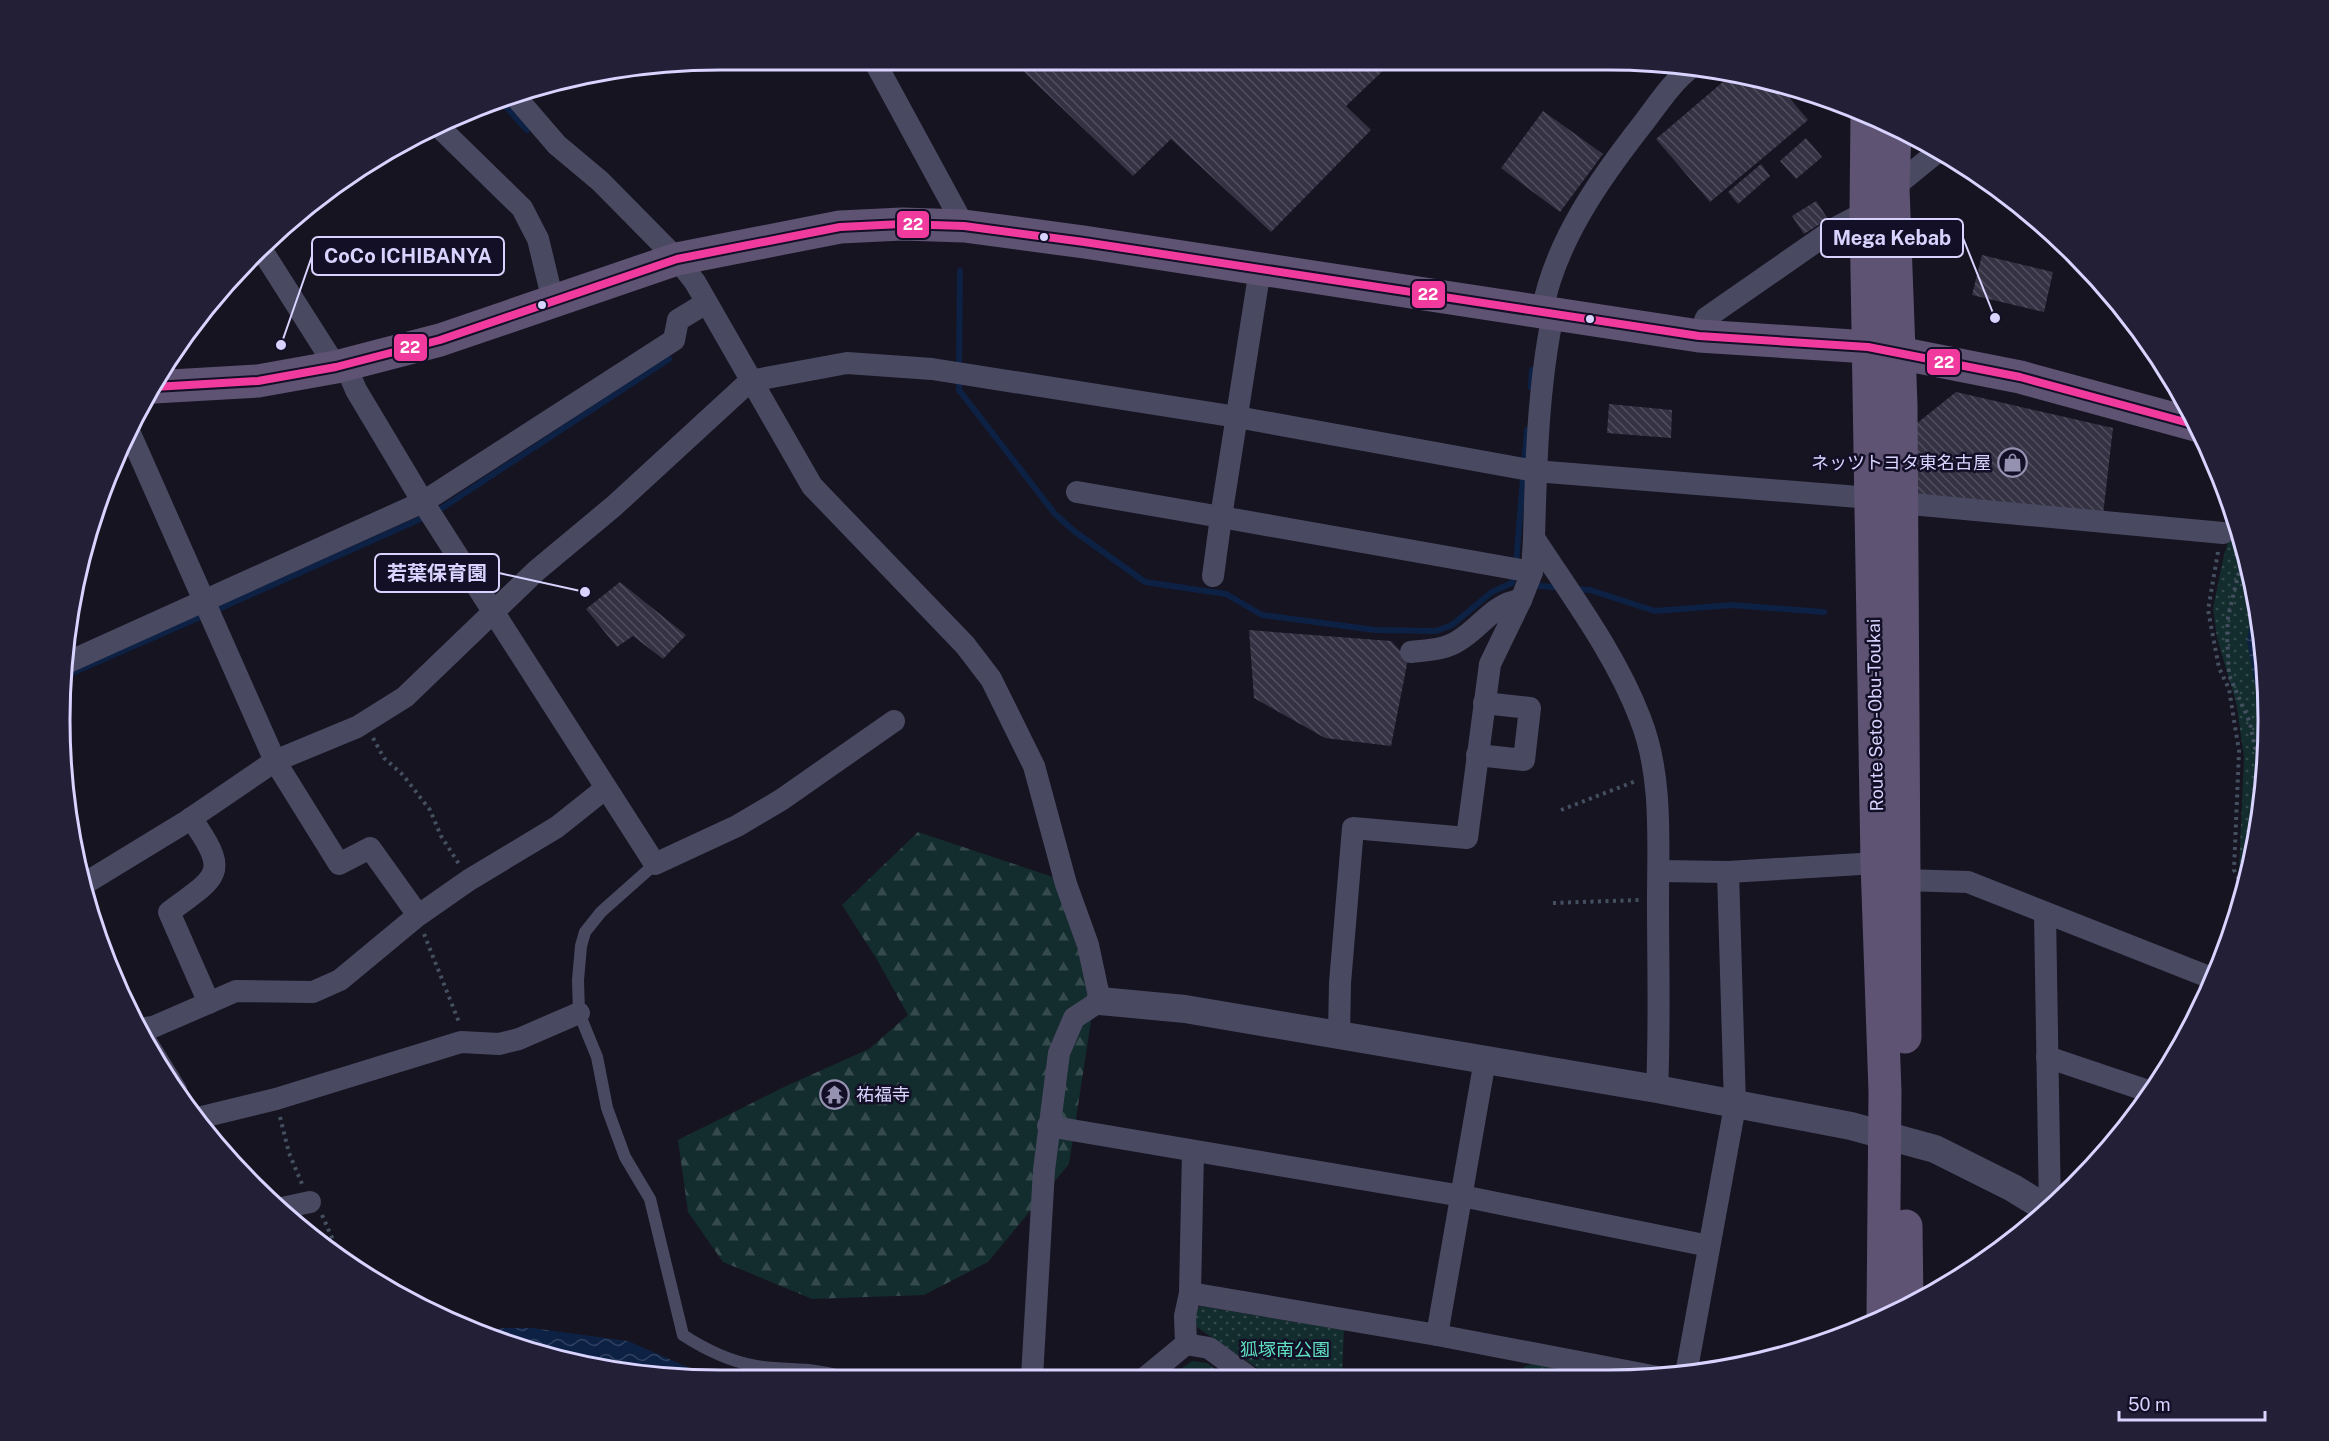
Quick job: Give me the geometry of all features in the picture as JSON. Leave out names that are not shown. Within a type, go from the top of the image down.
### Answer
[{"type":"main road","name":"Route Seto-Obu-Toukai","points":[[1868,125],[1866,212],[1868,347],[1871,403],[1885,500],[1904,880],[1895,1137],[1883,1309]]},
{"type":"main road","name":"Route Seto-Obu-Toukai","points":[[1895,137],[1893,188],[1899,352],[1885,500],[1877,863],[1906,1297]]},
{"type":"main road","points":[[163,386],[258,381],[340,366],[440,339],[677,259],[840,227],[902,224],[964,226],[1699,336],[1868,347],[2020,377],[2185,422]]},
{"type":"street","points":[[879,70],[964,226]]},
{"type":"street","points":[[1339,1035],[1340,983],[1353,828],[1467,838],[1490,664],[1532,572],[1536,471],[1547,313],[1546,290],[1578,216],[1622,150],[1682,75]]},
{"type":"street","points":[[520,102],[557,145],[600,181],[677,259],[706,303],[812,486],[965,645],[991,679],[1034,766],[1066,884],[1088,945],[1100,1001]]},
{"type":"street","points":[[445,132],[522,208],[538,239],[553,301]]},
{"type":"street","points":[[1893,188],[1931,157]]},
{"type":"street","points":[[1699,336],[1706,318],[1837,227],[1866,212]]},
{"type":"street","points":[[266,256],[356,390],[423,502],[655,864],[746,821],[894,721]]},
{"type":"street","points":[[1213,576],[1260,269]]},
{"type":"street","points":[[74,659],[423,502],[674,340],[678,320],[706,303]]},
{"type":"street","points":[[91,880],[191,818],[275,761],[364,722],[405,697],[536,571],[614,506],[750,381],[847,363],[932,369],[1237,417],[1536,471],[1885,500],[2223,533]]},
{"type":"street","points":[[134,442],[275,761],[339,864],[370,848],[415,917]]},
{"type":"street","points":[[1077,492],[1532,572]]},
{"type":"street","points":[[1534,538],[1602,643],[1632,700],[1647,737],[1653,775],[1660,871],[1657,1089]]},
{"type":"street","points":[[1411,652],[1441,649],[1459,641],[1505,602],[1521,600]]},
{"type":"street","points":[[1477,755],[1524,760],[1530,708],[1485,703]]},
{"type":"street","points":[[148,1028],[236,991],[312,992],[340,980],[415,917],[469,880],[557,827],[606,788]]},
{"type":"street","points":[[191,818],[212,847],[215,859],[213,873],[209,882],[169,912],[209,1003]]},
{"type":"street","points":[[1660,871],[1728,872],[1877,863]]},
{"type":"street","points":[[1688,1366],[1736,1106],[1728,872]]},
{"type":"street","points":[[1904,880],[1968,882],[2206,976]]},
{"type":"street","points":[[2046,913],[2050,1197]]},
{"type":"street","points":[[1032,1370],[1048,1126],[1059,1053],[1074,1018],[1100,1001],[1185,1008],[1657,1089],[1895,1137],[1935,1149],[2013,1188],[2041,1205]]},
{"type":"street","points":[[205,1116],[276,1099],[465,1043],[509,1042],[579,1013]]},
{"type":"street","points":[[2047,1057],[2144,1089]]},
{"type":"street","points":[[1437,1335],[1485,1060]]},
{"type":"street","points":[[1048,1126],[1462,1196],[1709,1246]]},
{"type":"street","points":[[1186,1344],[1185,1316],[1190,1293],[1193,1150]]},
{"type":"street","points":[[289,1206],[310,1202]]},
{"type":"street","points":[[1190,1293],[1437,1335],[1620,1370]]},
{"type":"street","points":[[1154,1370],[1186,1344],[1209,1348],[1239,1370]]},
{"type":"lane","points":[[655,864],[601,912],[585,932],[580,946],[579,1013],[597,1057],[607,1108],[625,1157],[650,1199],[683,1335],[709,1353],[756,1366],[820,1370]]},
{"type":"path","points":[[2223,533],[2213,572],[2208,610],[2219,668],[2250,723],[2255,748],[2257,748]]},
{"type":"path","points":[[2238,879],[2234,870],[2239,751],[2229,675],[2228,617],[2240,568]]},
{"type":"path","points":[[364,722],[384,758],[403,775],[430,810],[441,837],[469,880]]},
{"type":"path","points":[[1561,810],[1653,775]]},
{"type":"path","points":[[1553,903],[1658,899]]},
{"type":"path","points":[[415,917],[429,944],[465,1043]]},
{"type":"green space","points":[[2231,534],[2246,594],[2257,678],[2257,763],[2253,805],[2240,872],[2244,757],[2236,702],[2217,638],[2213,608]]},
{"type":"green space","points":[[918,832],[1053,877],[1074,922],[1094,1002],[1069,1164],[988,1262],[924,1295],[812,1299],[723,1262],[688,1212],[678,1140],[786,1086],[869,1049],[908,1015],[876,958],[842,905]]},
{"type":"green space","name":"狐塚南公園","points":[[1200,1306],[1344,1330],[1342,1370],[1260,1370],[1198,1328],[1195,1323],[1195,1311]]},
{"type":"green space","points":[[1192,1361],[1207,1363],[1216,1370],[1179,1370]]},
{"type":"green space","points":[[1536,1362],[1577,1370],[1522,1370]]},
{"type":"water","points":[[2250,620],[2257,698],[2247,641]]},
{"type":"water","points":[[532,1328],[628,1341],[693,1369],[636,1365],[594,1358],[552,1348],[494,1329]]},
{"type":"building","points":[[1022,70],[1384,70],[1346,106],[1371,130],[1271,232],[1171,139],[1133,176]]},
{"type":"building","points":[[1724,81],[1788,96],[1808,120],[1710,202],[1656,139]]},
{"type":"building","points":[[1543,111],[1603,154],[1560,212],[1501,168]]},
{"type":"building","points":[[1806,138],[1822,157],[1796,179],[1780,161]]},
{"type":"building","points":[[1761,164],[1770,176],[1738,204],[1728,192]]},
{"type":"building","points":[[1816,201],[1828,219],[1804,234],[1792,216]]},
{"type":"building","points":[[1982,255],[2053,272],[2044,312],[1972,295]]},
{"type":"building","name":"ネッツトヨタ東名古屋","points":[[1956,392],[2113,428],[2103,515],[1916,497],[1916,424]]},
{"type":"building","points":[[1609,404],[1672,410],[1671,438],[1607,433]]},
{"type":"building","points":[[620,582],[686,635],[663,659],[633,636],[617,647],[586,609]]},
{"type":"building","points":[[1249,630],[1391,641],[1408,659],[1391,746],[1325,738],[1254,698]]},
{"type":"waterway","points":[[506,107],[527,130]]},
{"type":"waterway","points":[[959,369],[960,271]]},
{"type":"waterway","points":[[436,512],[669,359]]},
{"type":"waterway","points":[[1531,387],[1532,370]]},
{"type":"waterway","points":[[959,379],[959,390],[1055,514],[1074,531],[1145,582],[1226,594],[1262,615],[1375,630],[1436,631],[1452,625],[1492,592],[1512,583],[1514,574]]},
{"type":"waterway","points":[[1516,564],[1527,430]]},
{"type":"waterway","points":[[214,611],[427,516]]},
{"type":"waterway","points":[[1532,585],[1561,588]]},
{"type":"waterway","points":[[1574,589],[1590,590],[1655,611],[1732,605],[1824,612]]},
{"type":"waterway","points":[[72,673],[205,615]]},
{"type":"transit line","name":"22","points":[[163,386],[258,381],[336,367],[440,340],[677,259],[840,227],[902,224],[964,226],[1084,242],[1699,336],[1868,347],[2020,377],[2185,422]]},
{"type":"place","name":"Mega Kebab","points":[[1995,318]]},
{"type":"place","name":"CoCo ICHIBANYA","points":[[281,345]]},
{"type":"place","name":"ネッツトヨタ東名古屋","points":[[2012,462]]},
{"type":"place","name":"若葉保育園","points":[[585,592]]},
{"type":"place","name":"祐福寺","points":[[835,1094]]}]
